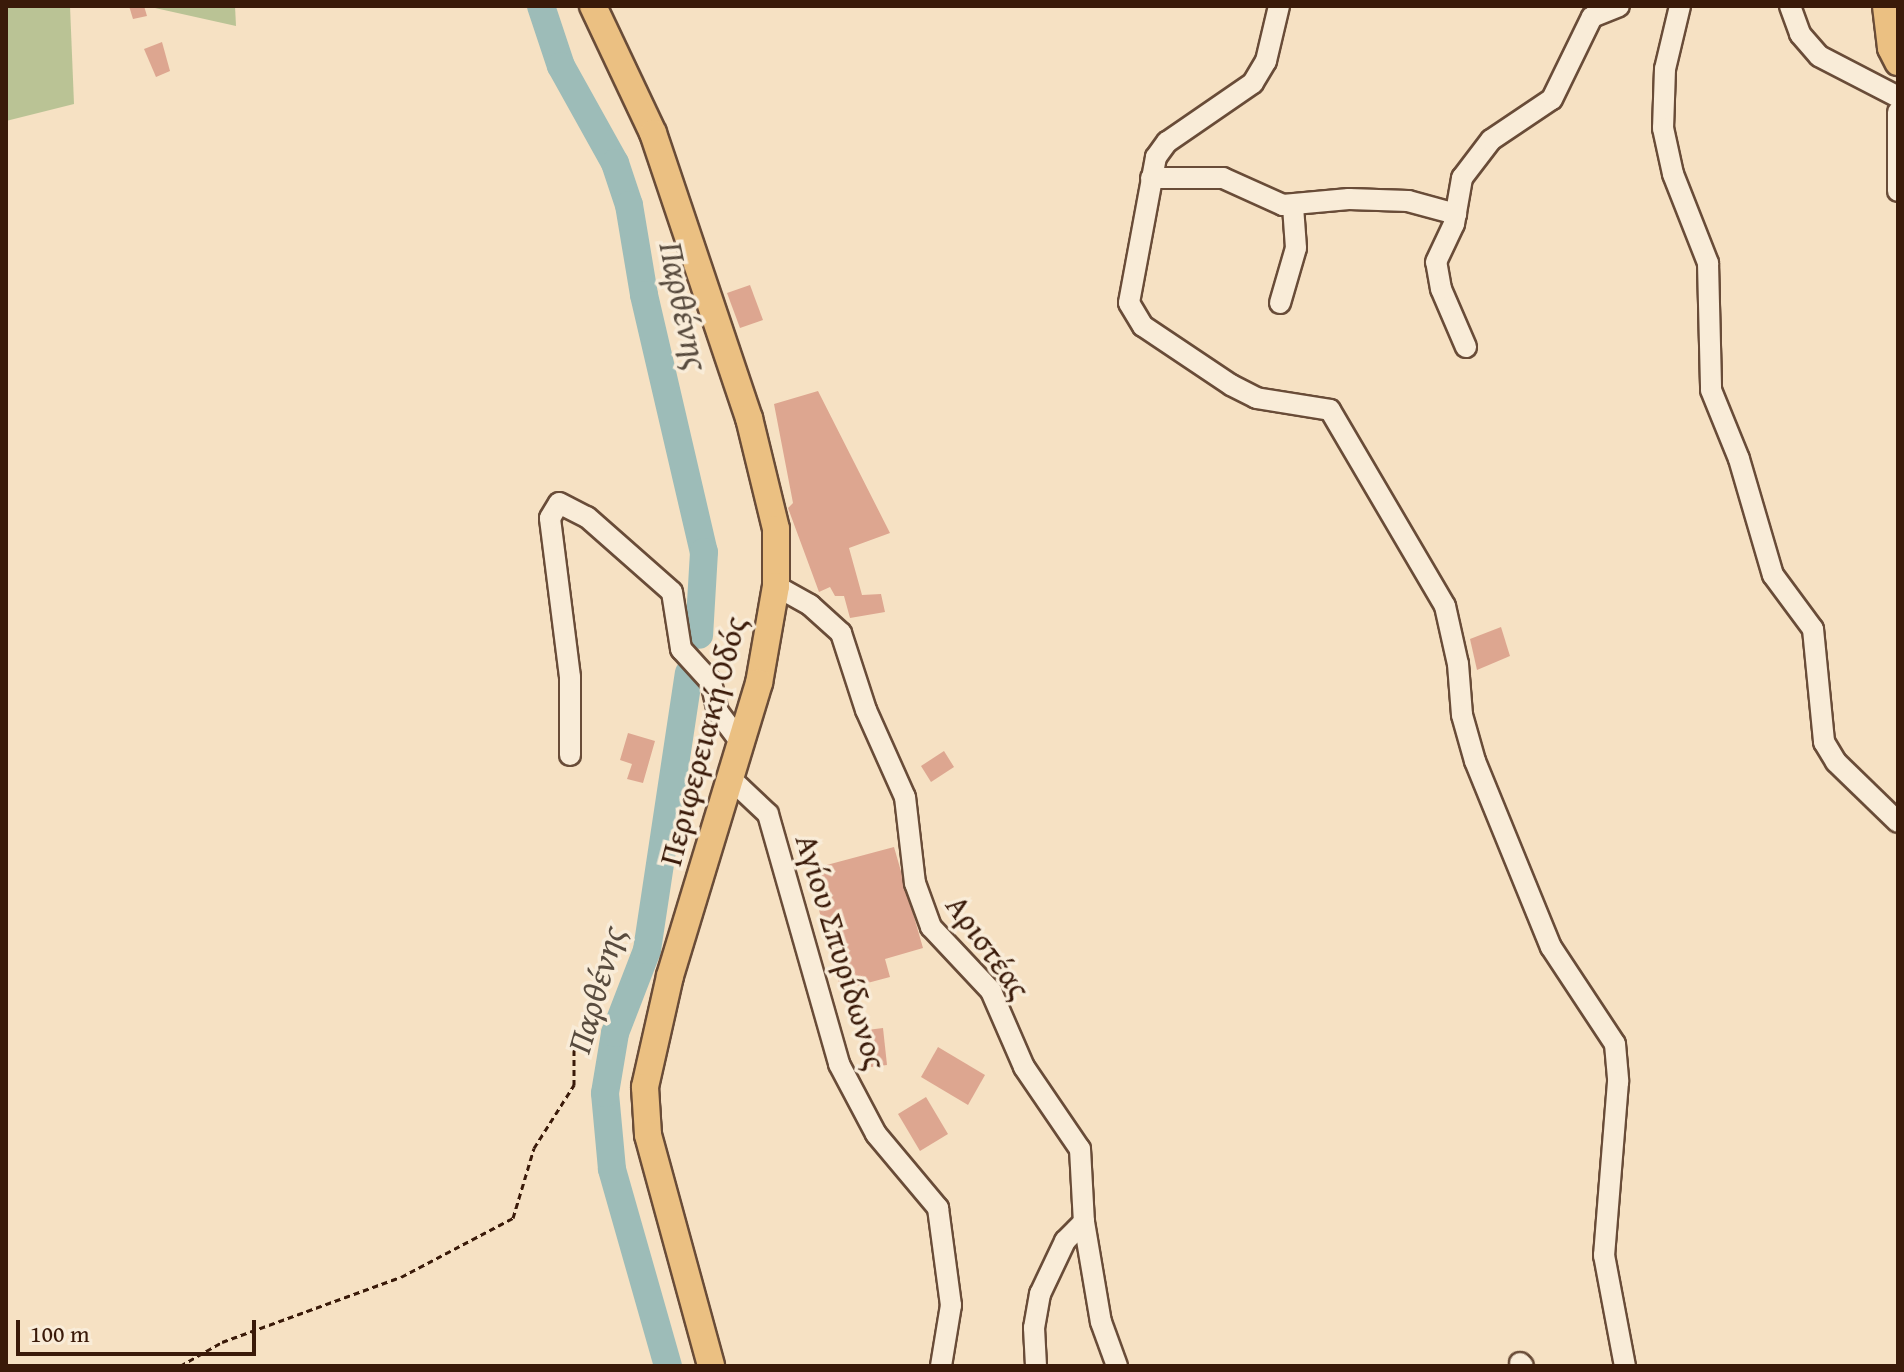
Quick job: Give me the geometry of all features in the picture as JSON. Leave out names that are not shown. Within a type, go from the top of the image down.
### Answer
[{"type":"main road","name":"Περιφερειακή Οδός","points":[[593,6],[653,133],[749,418],[773,515],[776,586],[759,683],[733,781],[670,976],[645,1087],[650,1144],[711,1366]]},
{"type":"main road","points":[[1886,6],[1891,48],[1898,62]]},
{"type":"street","points":[[1279,6],[1266,61],[1253,83],[1167,142],[1151,178],[1141,263],[1129,294],[1137,320],[1256,398],[1330,410],[1449,615],[1462,715],[1475,761],[1551,947],[1615,1044],[1618,1082],[1604,1255],[1625,1366]]},
{"type":"street","points":[[1466,347],[1437,276],[1438,252],[1456,214],[1459,186],[1469,166],[1491,140],[1552,99],[1586,12],[1619,6]]},
{"type":"street","points":[[1680,6],[1665,69],[1663,128],[1673,174],[1708,263],[1711,390],[1739,459],[1773,575],[1813,629],[1824,742],[1836,762],[1898,822]]},
{"type":"street","points":[[1790,6],[1800,34],[1819,56],[1898,97]]},
{"type":"street","points":[[1898,112],[1898,191]]},
{"type":"street","points":[[1151,178],[1223,178],[1273,202],[1293,206],[1349,199],[1408,201],[1456,214]]},
{"type":"street","points":[[1280,303],[1296,248],[1293,206]]},
{"type":"street","points":[[570,755],[570,677],[550,518],[559,503],[587,517],[672,592],[681,649],[711,682],[718,712],[742,744]]},
{"type":"street","name":"Αριστέας","points":[[776,586],[810,605],[841,633],[866,710],[905,797],[920,904],[941,942],[991,991],[1024,1067],[1076,1141],[1083,1157],[1084,1222],[1101,1322],[1117,1366]]},
{"type":"street","name":"Αγίου Σπυρίδωνος","points":[[733,781],[768,814],[839,1064],[871,1127],[938,1208],[951,1305],[941,1366]]},
{"type":"street","points":[[1036,1366],[1034,1328],[1040,1294],[1065,1241],[1084,1222]]},
{"type":"path","points":[[180,1366],[222,1342],[401,1277],[513,1218],[534,1148],[574,1085],[574,1035]]},
{"type":"green space","points":[[6,6],[70,6],[74,104],[6,121]]},
{"type":"green space","points":[[146,6],[235,6],[236,26]]},
{"type":"building","points":[[129,6],[144,6],[147,16],[133,19]]},
{"type":"building","points":[[162,42],[170,71],[156,77],[144,49]]},
{"type":"building","points":[[750,285],[763,320],[740,328],[727,293]]},
{"type":"building","points":[[818,391],[890,533],[849,548],[862,595],[881,594],[885,612],[850,618],[844,596],[835,596],[830,587],[819,592],[788,508],[793,503],[774,404]]},
{"type":"building","points":[[1501,627],[1510,656],[1477,670],[1470,639]]},
{"type":"building","points":[[628,733],[655,741],[643,783],[627,779],[632,764],[620,760]]},
{"type":"building","points":[[944,751],[954,767],[931,782],[921,766]]},
{"type":"building","points":[[894,847],[923,948],[885,959],[890,977],[841,990],[808,870]]},
{"type":"building","points":[[883,1028],[887,1065],[871,1067],[867,1030]]},
{"type":"building","points":[[938,1047],[985,1075],[968,1105],[921,1077]]},
{"type":"building","points":[[926,1097],[948,1134],[920,1151],[898,1114]]},
{"type":"waterway","name":"Παρθένης","points":[[541,6],[561,66],[615,163],[629,205],[644,295],[704,552],[699,635]]},
{"type":"waterway","name":"Παρθένης","points":[[668,1366],[612,1169],[605,1093],[615,1033],[647,950],[689,673]]}]
